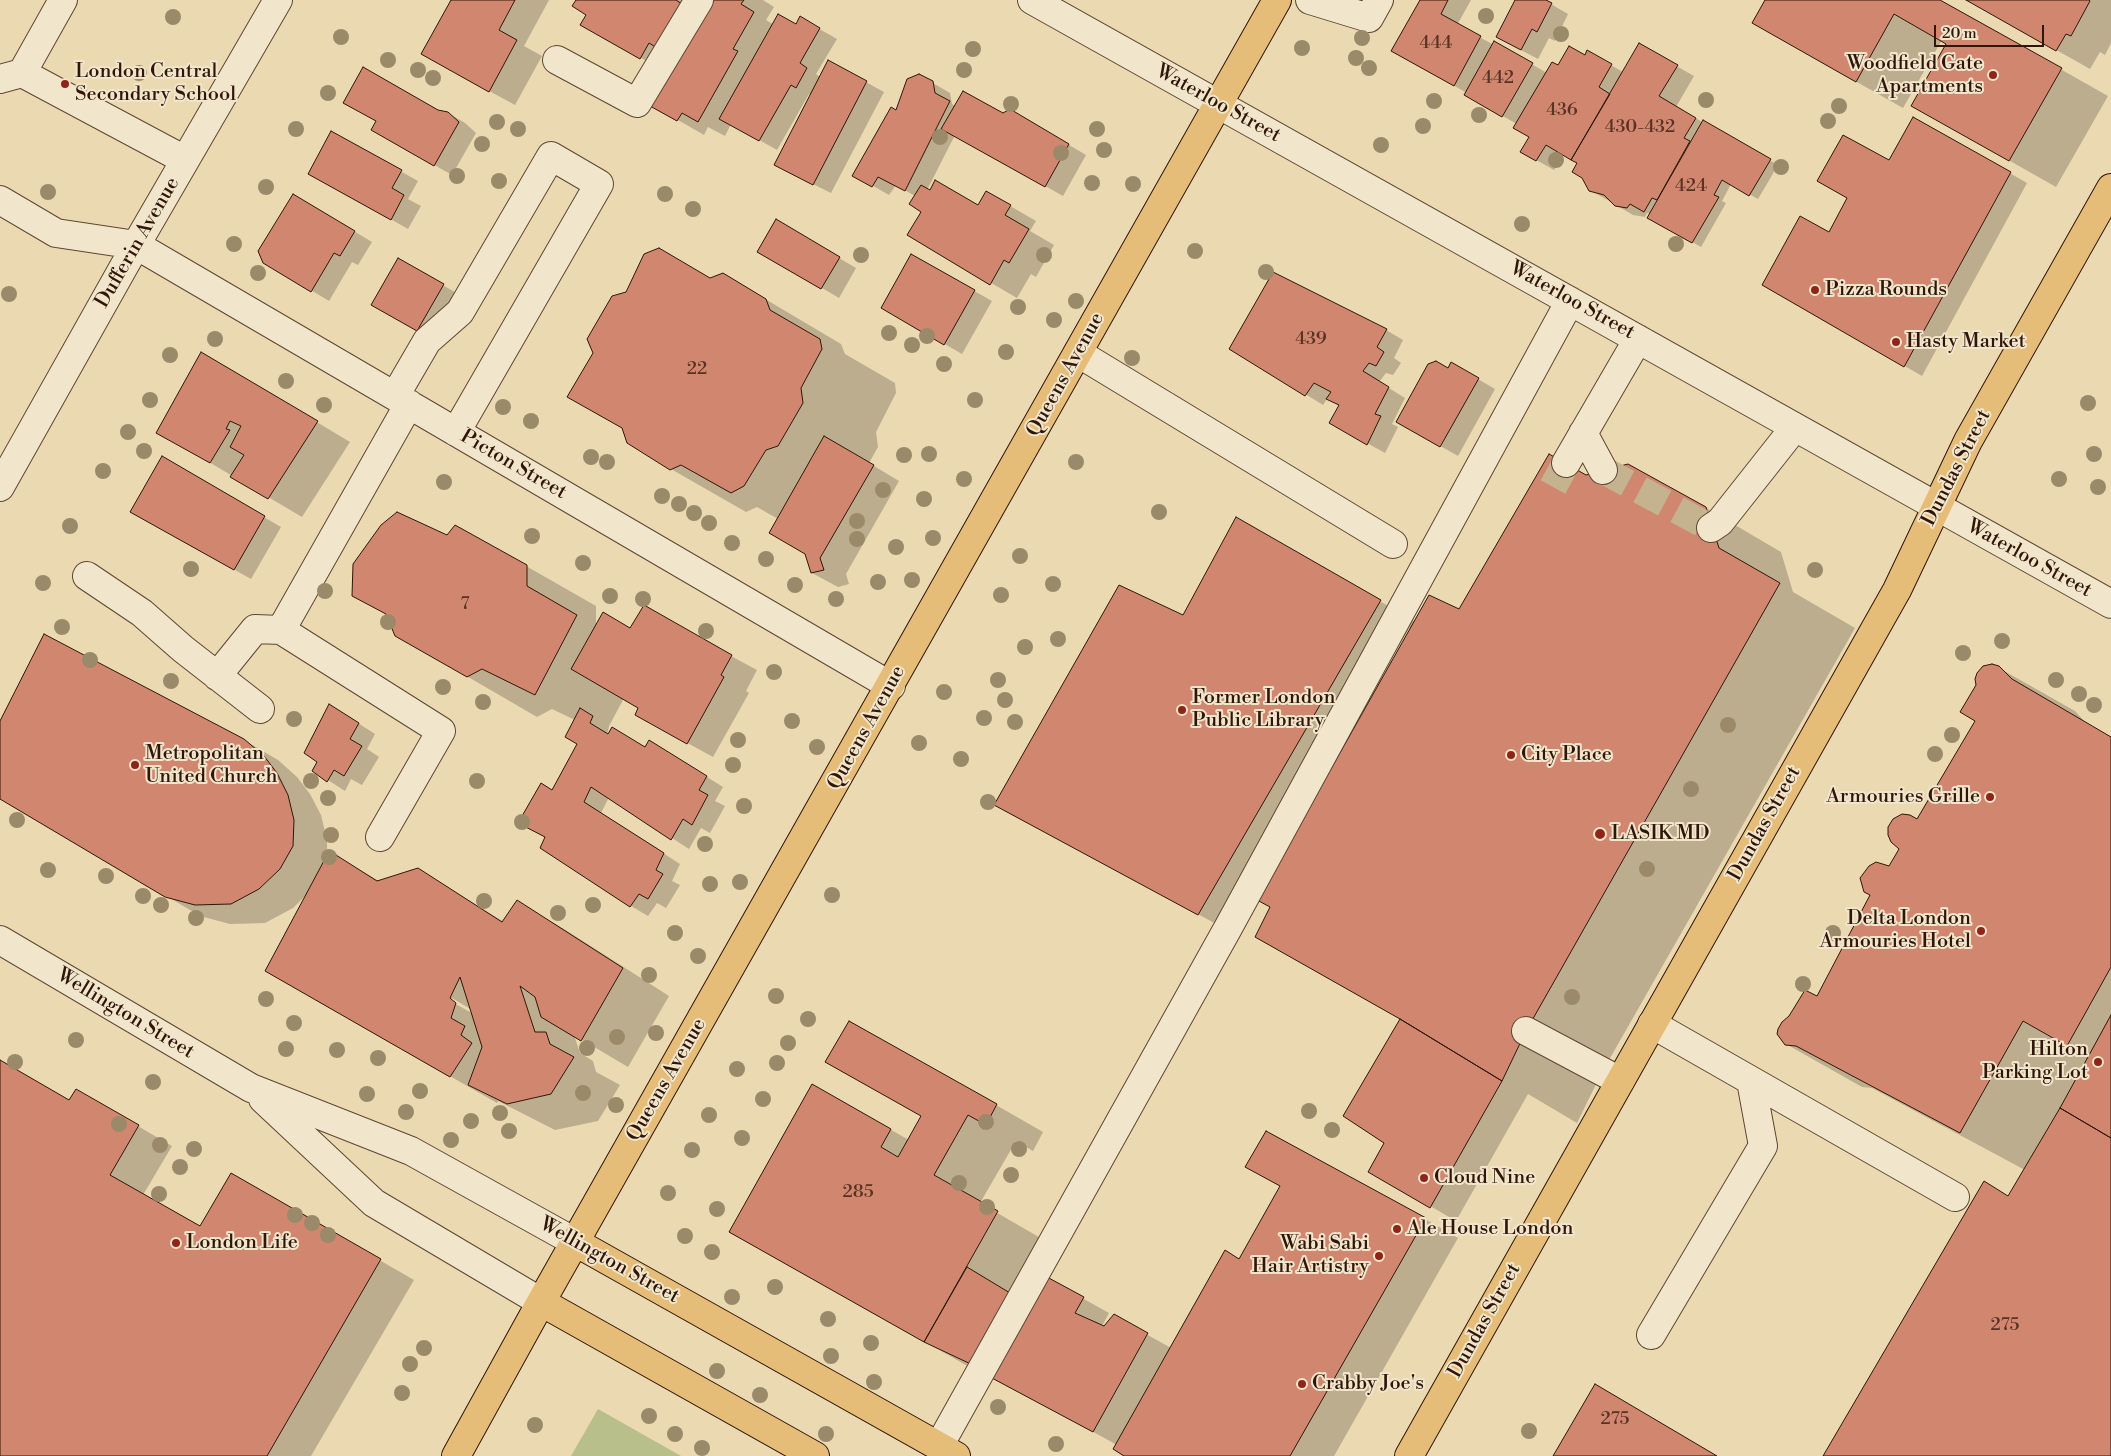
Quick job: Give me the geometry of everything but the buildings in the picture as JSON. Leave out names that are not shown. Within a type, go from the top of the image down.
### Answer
[{"type":"main road","name":"Queens Avenue","points":[[456,1456],[541,1302],[891,686],[1277,0]]},
{"type":"main road","name":"Dundas Street","points":[[1409,1456],[1897,590],[1968,441],[2111,188]]},
{"type":"main road","name":"Wellington Street","points":[[575,1242],[948,1451]]},
{"type":"main road","name":"Wellington Street","points":[[541,1302],[815,1456]]},
{"type":"street","points":[[63,0],[11,76],[185,160]]},
{"type":"street","name":"Dufferin Avenue","points":[[0,487],[136,245],[278,0]]},
{"type":"street","points":[[557,60],[638,104],[699,0]]},
{"type":"street","name":"Waterloo Street","points":[[1032,0],[2111,604]]},
{"type":"street","points":[[1310,0],[1369,18],[1379,0]]},
{"type":"street","points":[[281,630],[402,400],[427,342],[460,312],[551,156],[599,184],[456,432]]},
{"type":"street","points":[[0,200],[56,234],[136,245]]},
{"type":"street","name":"Picton Street","points":[[136,245],[891,686]]},
{"type":"street","points":[[948,1451],[1228,928],[1570,301]]},
{"type":"street","points":[[1566,463],[1638,339]]},
{"type":"street","points":[[1078,353],[1393,544]]},
{"type":"street","points":[[1712,528],[1720,522],[1795,427]]},
{"type":"street","points":[[1584,433],[1603,470]]},
{"type":"street","points":[[87,576],[142,613],[217,676],[260,709]]},
{"type":"street","points":[[217,676],[255,629],[281,630],[441,731],[380,836]]},
{"type":"street","name":"Wellington Street","points":[[0,940],[250,1088],[411,1151],[575,1242]]},
{"type":"street","points":[[1652,1024],[1955,1197]]},
{"type":"street","points":[[1526,1031],[1620,1081]]},
{"type":"street","points":[[1651,1335],[1763,1146],[1751,1081]]},
{"type":"street","name":"Wellington Street","points":[[250,1088],[374,1203],[541,1302]]},
{"type":"green space","points":[[598,1409],[681,1456],[571,1456]]},
{"type":"tunnel","points":[[1553,487],[1566,463]]},
{"type":"tunnel","points":[[1603,470],[1711,528]]},
{"type":"place","name":"Woodfield Gate Apartments","points":[[1993,75]]},
{"type":"place","name":"London Central Secondary School","points":[[65,84]]},
{"type":"place","name":"Pizza Rounds","points":[[1815,290]]},
{"type":"place","name":"Hasty Market","points":[[1896,342]]},
{"type":"place","name":"Former London Public Library","points":[[1182,710]]},
{"type":"place","name":"City Place","points":[[1511,755]]},
{"type":"place","name":"Metropolitan United Church","points":[[135,765]]},
{"type":"place","name":"Armouries Grille","points":[[1990,797]]},
{"type":"place","name":"LASIK MD","points":[[1600,834]]},
{"type":"place","name":"Delta London Armouries Hotel","points":[[1981,931]]},
{"type":"place","name":"Hilton Parking Lot","points":[[2098,1062]]},
{"type":"place","name":"Cloud Nine","points":[[1424,1178]]},
{"type":"place","name":"Ale House London","points":[[1397,1229]]},
{"type":"place","name":"London Life","points":[[176,1243]]},
{"type":"place","name":"Wabi Sabi Hair Artistry","points":[[1379,1256]]},
{"type":"place","name":"Crabby Joe's","points":[[1302,1384]]}]
